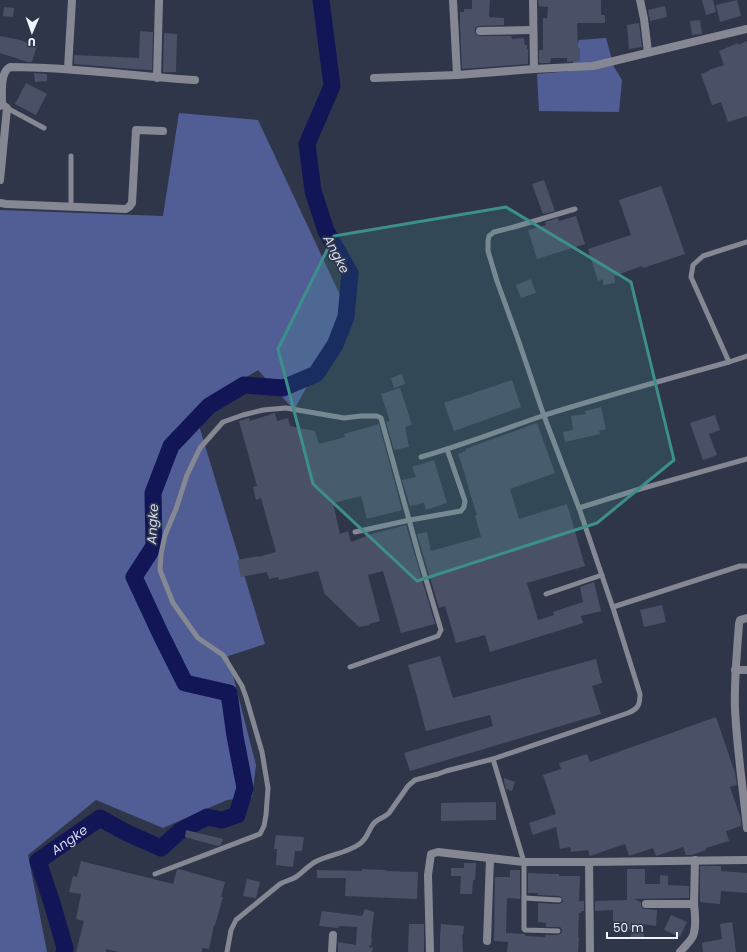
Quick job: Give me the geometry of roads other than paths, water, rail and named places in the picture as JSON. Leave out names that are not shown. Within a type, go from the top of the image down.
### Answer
[{"type":"street","points":[[68,70],[72,0]]},
{"type":"street","points":[[157,78],[159,0]]},
{"type":"street","points":[[454,0],[457,75]]},
{"type":"street","points":[[533,0],[532,30],[534,69]]},
{"type":"street","points":[[640,0],[648,52]]},
{"type":"street","points":[[374,78],[457,75],[593,66],[747,29]]},
{"type":"street","points":[[480,31],[532,30]]},
{"type":"street","points":[[0,180],[3,76],[6,69],[16,67],[68,70],[195,80]]},
{"type":"street","points":[[0,203],[126,209],[132,203],[136,130],[163,131]]},
{"type":"street","points":[[747,618],[740,620],[739,624],[735,670],[735,709],[743,762],[747,828]]},
{"type":"street","points":[[735,670],[747,670]]},
{"type":"street","points":[[430,952],[428,875],[431,854],[438,852],[524,862],[747,860]]},
{"type":"street","points":[[487,941],[490,859]]},
{"type":"street","points":[[680,952],[692,939],[694,934],[695,860]]},
{"type":"street","points":[[589,862],[590,952]]},
{"type":"street","points":[[646,904],[694,904]]},
{"type":"street","points":[[332,952],[333,935]]},
{"type":"lane","points":[[3,106],[44,128]]},
{"type":"lane","points":[[71,156],[71,207]]},
{"type":"lane","points":[[227,952],[231,930],[236,920],[284,881],[296,877],[316,861],[356,846],[366,839],[374,823],[389,813],[408,786],[415,780],[493,758],[634,711],[638,706],[640,694],[613,606],[579,508],[544,416],[488,251],[489,236],[494,232],[575,208]]},
{"type":"lane","points":[[729,362],[691,277],[693,265],[703,256],[747,242]]},
{"type":"lane","points":[[421,457],[611,394],[747,356]]},
{"type":"lane","points":[[155,874],[260,834],[264,826],[266,815],[268,788],[262,752],[242,686],[223,655],[198,638],[173,603],[160,570],[161,554],[166,535],[187,475],[200,448],[223,422],[263,410],[286,408],[344,418],[377,416],[381,418],[441,630],[438,636],[350,667]]},
{"type":"lane","points":[[355,532],[461,511],[464,507],[465,501],[447,449]]},
{"type":"lane","points":[[579,508],[747,459]]},
{"type":"lane","points":[[613,606],[740,566],[747,566]]},
{"type":"lane","points":[[546,594],[602,575]]},
{"type":"lane","points":[[493,758],[524,862],[525,930],[558,931]]},
{"type":"lane","points":[[524,898],[559,900]]},
{"type":"waterway","name":"Angke","points":[[64,952],[65,948],[38,861],[100,818],[125,832],[161,848],[180,831],[207,817],[222,820],[237,815],[245,788],[235,736],[229,693],[185,683],[134,577],[154,546],[153,493],[171,446],[209,406],[244,385],[283,388],[316,374],[335,345],[346,317],[350,273],[326,231],[313,191],[307,144],[332,86],[321,0]]}]
